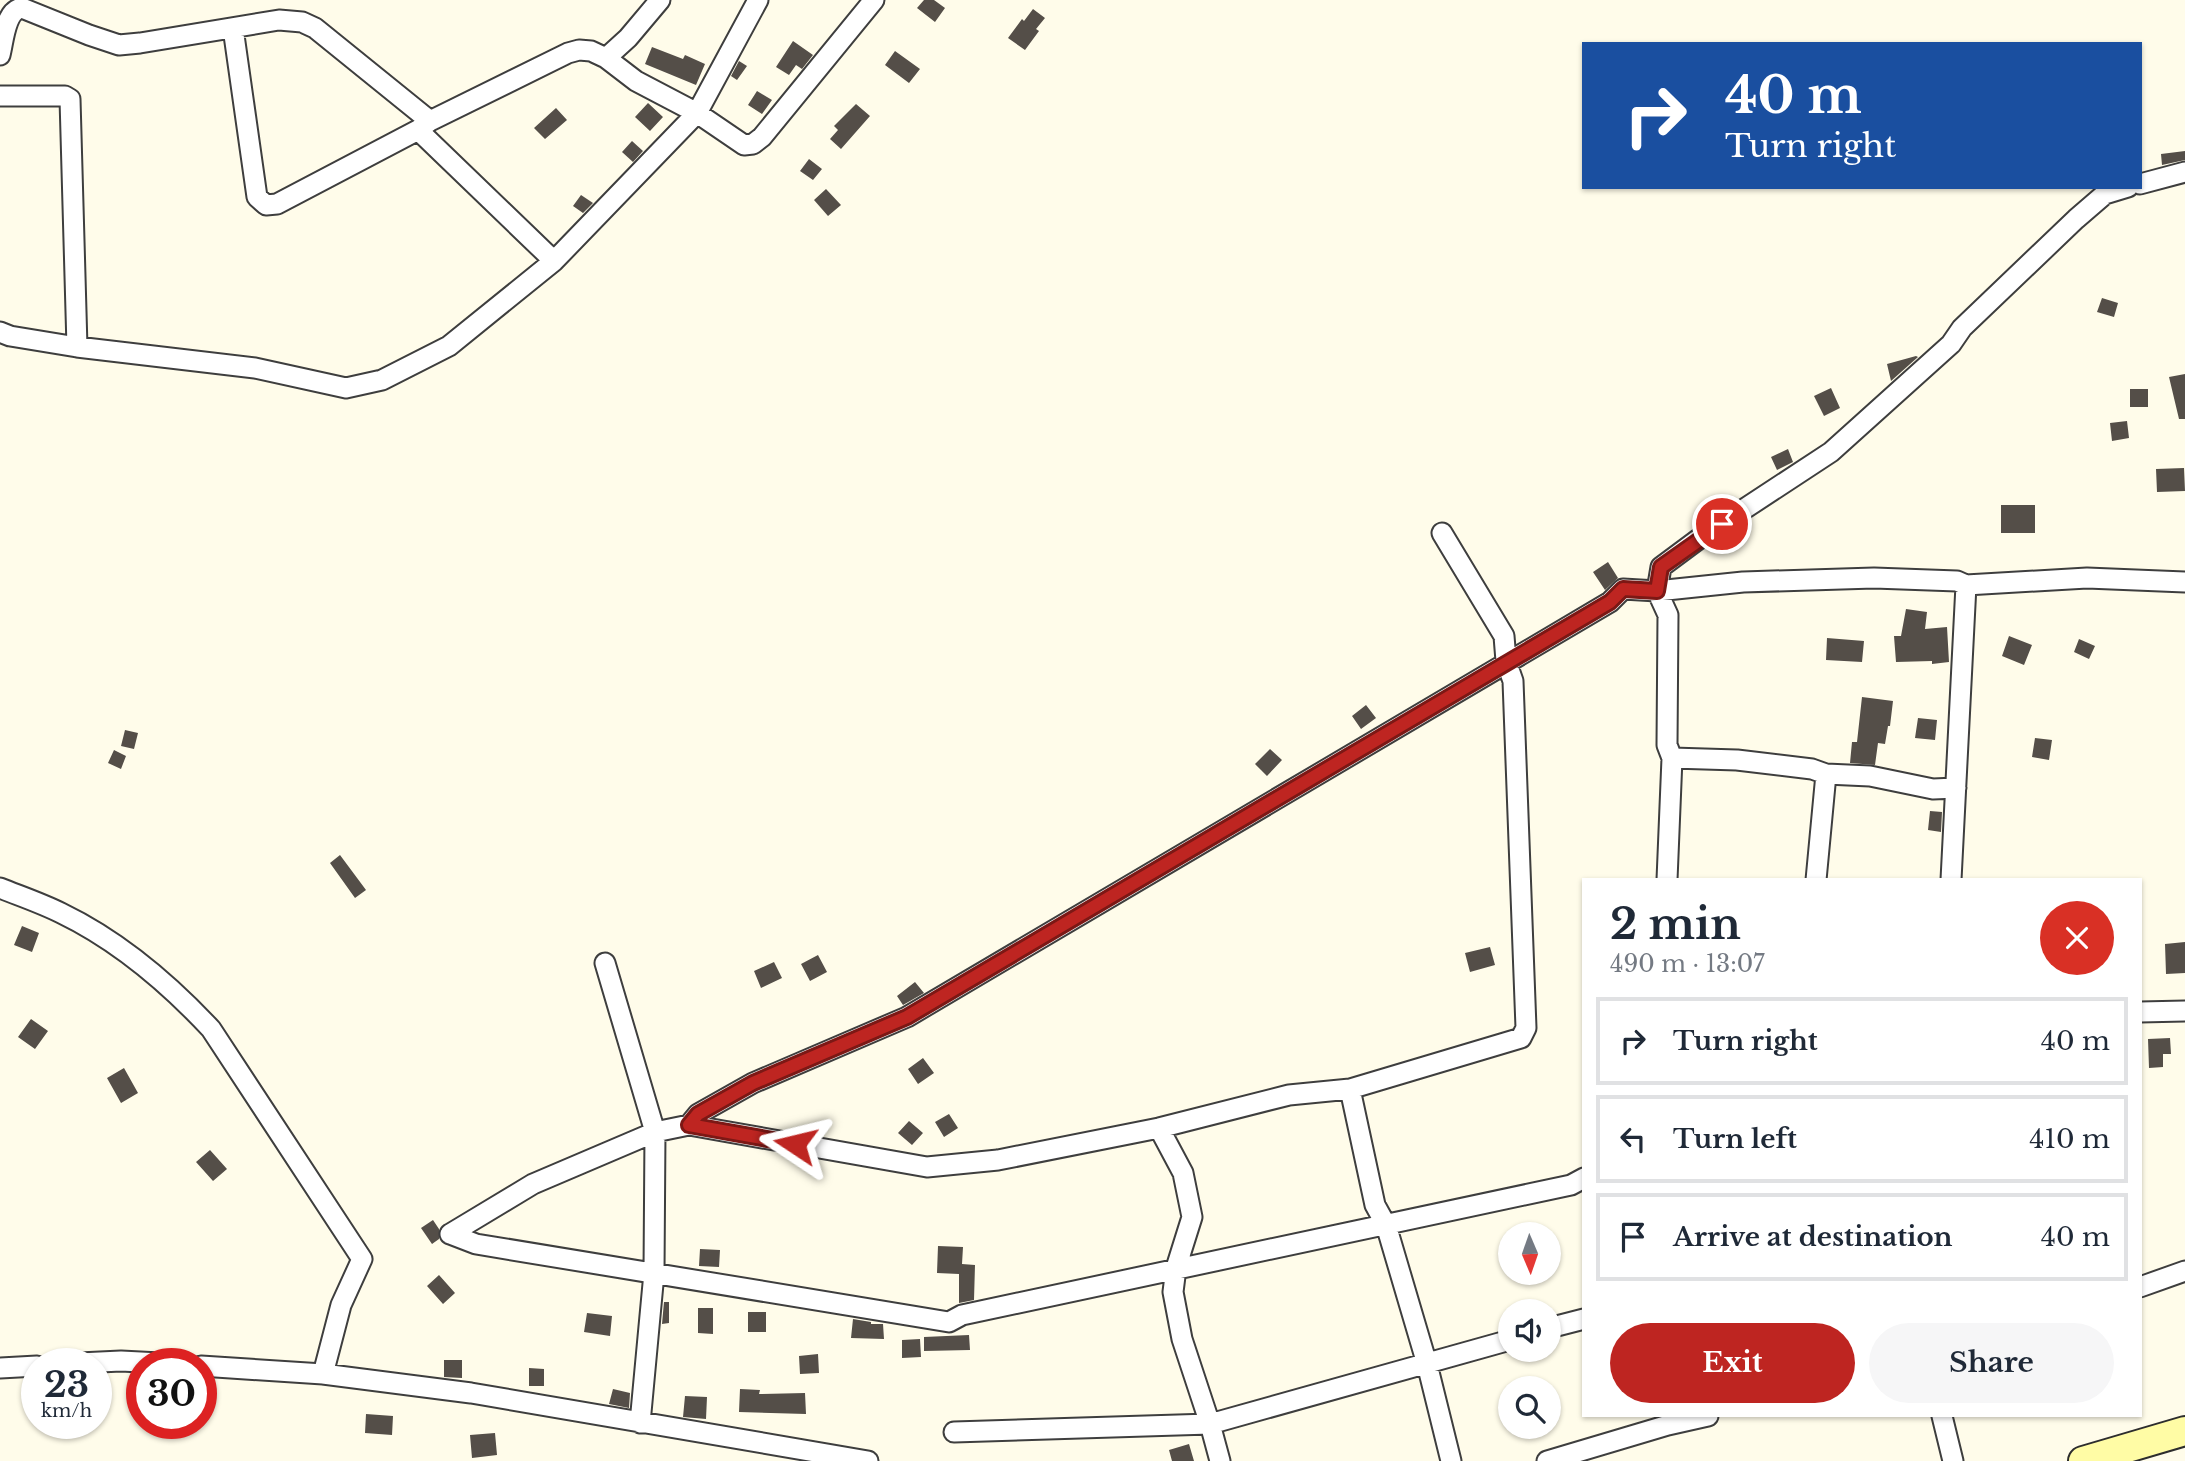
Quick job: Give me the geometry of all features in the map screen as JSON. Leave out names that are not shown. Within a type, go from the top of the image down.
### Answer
[{"type":"street","points":[[606,58],[628,38],[660,0]]},
{"type":"street","points":[[0,332],[9,336],[77,347],[255,368],[346,388],[382,380],[449,346],[554,261],[697,113],[758,0]]},
{"type":"street","points":[[233,28],[257,197],[266,205],[277,204],[424,126],[568,53],[579,50],[591,51],[606,58],[636,81],[697,113],[744,145],[754,144],[874,0]]},
{"type":"street","points":[[0,55],[14,4],[119,45],[279,20],[302,22],[315,28],[424,126],[554,261]]},
{"type":"street","points":[[0,96],[65,96],[70,99],[77,347]]},
{"type":"street","points":[[2142,183],[2185,172]]},
{"type":"street","points":[[1667,878],[1672,758],[1667,745],[1668,615],[1657,591],[1661,567],[1700,538],[1831,452],[1951,344],[1962,328],[2076,219],[2105,194],[2121,189]]},
{"type":"street","points":[[1442,534],[1504,636],[1506,662],[1513,681],[1526,1028],[1521,1038],[1350,1089],[1289,1095],[1159,1128],[998,1160],[927,1167],[689,1125],[655,1132],[533,1184],[450,1234],[476,1244],[949,1322],[962,1315],[1571,1185],[1582,1179]]},
{"type":"street","points":[[689,1125],[698,1114],[753,1083],[907,1017],[1610,602],[1623,589],[1657,591],[1743,582],[1874,578],[1957,581],[1966,585],[2087,578],[2185,582]]},
{"type":"street","points":[[1951,878],[1966,585]]},
{"type":"street","points":[[1672,758],[1737,760],[1812,769],[1826,774],[1871,776],[1933,789],[1955,788]]},
{"type":"street","points":[[1816,878],[1826,774]]},
{"type":"street","points":[[0,888],[61,913],[113,944],[182,998],[211,1029],[362,1259],[341,1306],[323,1374]]},
{"type":"street","points":[[605,963],[655,1132],[654,1273],[640,1423]]},
{"type":"street","points":[[2142,1012],[2185,1011]]},
{"type":"street","points":[[1350,1089],[1375,1205],[1386,1225],[1427,1364],[1451,1461]]},
{"type":"street","points":[[1159,1128],[1183,1173],[1192,1217],[1176,1268],[1172,1292],[1182,1339],[1220,1461]]},
{"type":"street","points":[[2142,1286],[2185,1271]]},
{"type":"street","points":[[1561,1325],[1582,1320]]},
{"type":"street","points":[[954,1432],[1210,1423],[1498,1343]]},
{"type":"street","points":[[0,1368],[21,1367]]},
{"type":"street","points":[[217,1367],[323,1374],[471,1393],[868,1461]]},
{"type":"street","points":[[1547,1461],[1667,1420],[1697,1417]]},
{"type":"street","points":[[1942,1417],[1953,1461]]},
{"type":"street","points":[[2083,1461],[2185,1431]]},
{"type":"building","points":[[924,0],[934,0],[945,8],[935,22],[917,8]]},
{"type":"building","points":[[1033,9],[1045,18],[1025,50],[1008,38]]},
{"type":"building","points":[[793,41],[813,55],[802,69],[796,65],[789,75],[776,67]]},
{"type":"building","points":[[652,47],[683,59],[685,55],[705,64],[696,85],[645,64]]},
{"type":"building","points":[[895,51],[920,69],[909,83],[885,65]]},
{"type":"building","points":[[739,61],[747,66],[737,80],[731,76]]},
{"type":"building","points":[[757,91],[772,100],[762,114],[748,105]]},
{"type":"building","points":[[648,103],[663,117],[650,131],[635,117]]},
{"type":"building","points":[[856,104],[870,116],[841,149],[830,139],[838,130],[834,126]]},
{"type":"building","points":[[556,108],[567,120],[545,139],[534,128]]},
{"type":"building","points":[[632,141],[643,151],[633,162],[622,152]]},
{"type":"building","points":[[2185,151],[2185,160],[2162,165],[2161,154]]},
{"type":"building","points":[[809,159],[822,169],[813,180],[800,171]]},
{"type":"building","points":[[826,189],[841,205],[828,216],[814,200]]},
{"type":"building","points":[[581,195],[593,203],[583,213],[573,206]]},
{"type":"building","points":[[2102,298],[2118,303],[2114,317],[2097,312]]},
{"type":"building","points":[[1918,357],[1891,381],[1887,364]]},
{"type":"building","points":[[2185,374],[2185,419],[2179,419],[2169,377]]},
{"type":"building","points":[[1831,388],[1840,408],[1824,416],[1814,396]]},
{"type":"building","points":[[2130,389],[2148,389],[2148,407],[2130,407]]},
{"type":"building","points":[[2127,421],[2129,438],[2112,441],[2110,423]]},
{"type":"building","points":[[1788,449],[1793,462],[1777,470],[1771,457]]},
{"type":"building","points":[[2184,468],[2185,491],[2157,492],[2156,469]]},
{"type":"building","points":[[2001,505],[2035,505],[2035,533],[2001,533]]},
{"type":"building","points":[[1608,562],[1618,578],[1605,590],[1593,572]]},
{"type":"building","points":[[1906,609],[1927,612],[1925,629],[1947,627],[1949,662],[1896,662],[1894,636],[1901,636]]},
{"type":"building","points":[[2009,636],[2032,645],[2024,665],[2002,656]]},
{"type":"building","points":[[1827,638],[1864,641],[1862,662],[1826,660]]},
{"type":"building","points":[[2079,639],[2095,646],[2089,659],[2074,652]]},
{"type":"building","points":[[1862,697],[1893,701],[1885,744],[1878,743],[1875,765],[1850,763],[1852,742],[1857,742]]},
{"type":"building","points":[[1366,705],[1376,718],[1361,729],[1352,716]]},
{"type":"building","points":[[1918,718],[1937,720],[1935,740],[1915,738]]},
{"type":"building","points":[[125,730],[138,733],[134,749],[121,746]]},
{"type":"building","points":[[2035,738],[2052,740],[2049,760],[2032,757]]},
{"type":"building","points":[[1270,749],[1282,760],[1267,776],[1255,764]]},
{"type":"building","points":[[114,750],[126,756],[121,769],[108,763]]},
{"type":"building","points":[[1930,811],[1942,812],[1941,832],[1928,830]]},
{"type":"building","points":[[340,855],[366,890],[355,898],[330,863]]},
{"type":"building","points":[[22,926],[39,933],[32,952],[14,945]]},
{"type":"building","points":[[2185,942],[2185,973],[2166,974],[2165,944]]},
{"type":"building","points":[[1490,947],[1495,965],[1470,972],[1465,953]]},
{"type":"building","points":[[818,955],[827,972],[810,981],[801,964]]},
{"type":"building","points":[[774,962],[782,978],[761,988],[754,971]]},
{"type":"building","points":[[915,982],[924,993],[903,1005],[897,996]]},
{"type":"building","points":[[31,1019],[48,1031],[35,1049],[18,1037]]},
{"type":"building","points":[[2170,1038],[2171,1054],[2163,1054],[2163,1067],[2149,1068],[2148,1039]]},
{"type":"building","points":[[923,1058],[934,1073],[918,1084],[908,1069]]},
{"type":"building","points":[[124,1068],[138,1093],[121,1103],[107,1078]]},
{"type":"building","points":[[949,1114],[958,1128],[944,1137],[935,1122]]},
{"type":"building","points":[[909,1121],[923,1133],[912,1145],[898,1133]]},
{"type":"building","points":[[210,1150],[227,1169],[213,1181],[196,1162]]},
{"type":"building","points":[[433,1220],[439,1229],[439,1239],[432,1244],[421,1228]]},
{"type":"building","points":[[938,1246],[963,1247],[962,1264],[975,1265],[974,1300],[959,1303],[959,1274],[937,1273]]},
{"type":"building","points":[[700,1249],[720,1250],[719,1267],[699,1266]]},
{"type":"building","points":[[439,1275],[455,1293],[443,1304],[427,1286]]},
{"type":"building","points":[[664,1302],[669,1302],[669,1323],[662,1324]]},
{"type":"building","points":[[698,1308],[713,1308],[713,1334],[698,1333]]},
{"type":"building","points":[[748,1312],[766,1312],[766,1332],[748,1332]]},
{"type":"building","points":[[587,1313],[612,1316],[610,1336],[584,1332]]},
{"type":"building","points":[[853,1319],[883,1324],[884,1339],[851,1338]]},
{"type":"building","points":[[969,1335],[970,1350],[924,1351],[924,1337]]},
{"type":"building","points":[[920,1339],[921,1357],[902,1358],[902,1340]]},
{"type":"building","points":[[818,1354],[819,1373],[800,1374],[799,1356]]},
{"type":"building","points":[[444,1360],[462,1360],[462,1378],[444,1377]]},
{"type":"building","points":[[529,1368],[544,1369],[544,1386],[529,1386]]},
{"type":"building","points":[[613,1389],[630,1393],[629,1408],[609,1404]]},
{"type":"building","points":[[740,1389],[760,1390],[759,1394],[805,1393],[806,1414],[739,1412]]},
{"type":"building","points":[[685,1396],[707,1397],[706,1419],[683,1417]]},
{"type":"building","points":[[366,1414],[393,1416],[392,1435],[365,1433]]},
{"type":"building","points":[[495,1433],[497,1455],[472,1458],[470,1435]]},
{"type":"building","points":[[1189,1444],[1194,1461],[1172,1461],[1169,1450]]},
{"type":"route","points":[[795,1144],[689,1125],[698,1114],[753,1083],[907,1017],[1610,602],[1623,589],[1657,591],[1661,567],[1722,524]]}]
